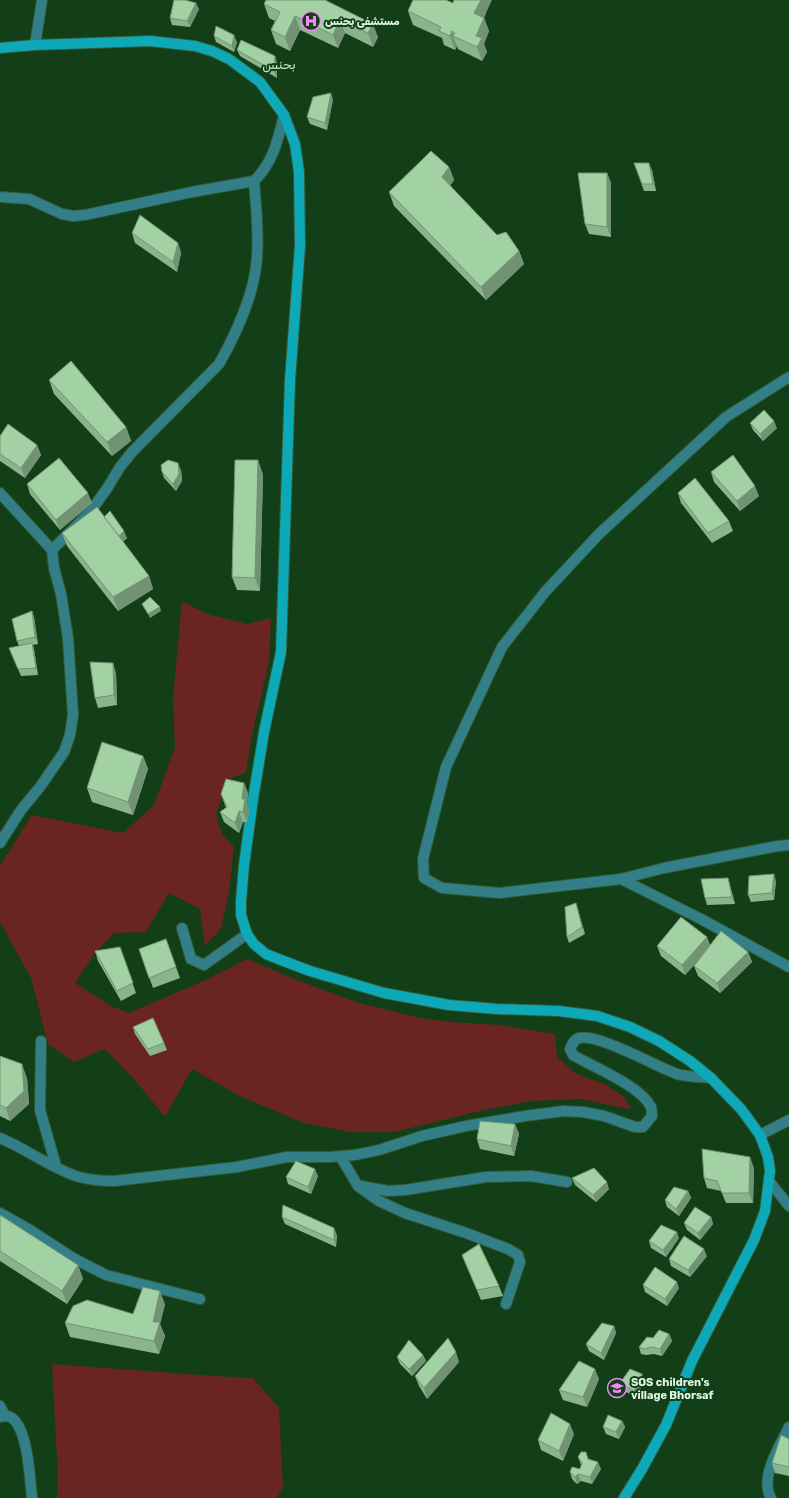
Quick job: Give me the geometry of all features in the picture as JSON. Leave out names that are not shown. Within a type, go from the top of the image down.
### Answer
[{"type":"main road","points":[[0,48],[35,45],[150,41],[195,46],[212,51],[230,59],[260,82],[284,115],[295,144],[299,172],[300,246],[290,380],[281,652],[264,732],[244,865],[241,915],[247,934],[254,944],[266,954],[310,971],[384,993],[449,1005],[497,1009],[559,1011],[597,1016],[630,1027],[659,1041],[690,1061],[711,1078],[741,1109],[760,1135],[768,1157],[770,1171],[765,1211],[754,1240],[692,1361],[666,1424],[642,1469],[624,1498]]},
{"type":"street","points":[[35,45],[42,0]]},
{"type":"street","points":[[0,196],[29,199],[62,214],[74,216],[254,181],[261,174],[271,159],[277,144],[284,115]]},
{"type":"street","points":[[52,550],[91,511],[120,467],[133,451],[219,364],[229,346],[238,328],[254,278],[257,258],[254,181]]},
{"type":"street","points":[[789,377],[726,417],[600,534],[545,592],[502,647],[446,767],[423,859],[424,878],[442,888],[500,893],[621,879],[664,868],[789,845]]},
{"type":"street","points":[[0,493],[52,550],[54,568],[61,594],[68,638],[73,715],[70,735],[64,752],[40,788],[21,810],[0,842]]},
{"type":"street","points":[[621,879],[789,967]]},
{"type":"street","points":[[182,928],[191,959],[204,965],[247,934]]},
{"type":"street","points":[[0,1138],[78,1176],[97,1180],[114,1181],[230,1168],[287,1157],[355,1155],[380,1150],[422,1136],[466,1126],[564,1111],[583,1112],[604,1116],[635,1127],[643,1127],[652,1116],[651,1108],[647,1102],[625,1083],[573,1055],[570,1049],[573,1042],[580,1038],[592,1039],[608,1044],[679,1075],[711,1078]]},
{"type":"street","points":[[42,1041],[40,1110],[56,1166]]},
{"type":"street","points":[[760,1135],[789,1120]]},
{"type":"street","points":[[340,1156],[358,1186],[379,1201],[405,1213],[466,1233],[514,1252],[518,1255],[520,1262],[506,1304]]},
{"type":"street","points":[[358,1186],[388,1191],[405,1190],[486,1176],[531,1176],[567,1182]]},
{"type":"street","points":[[769,1181],[789,1206]]},
{"type":"street","points":[[0,1214],[30,1230],[74,1258],[106,1275],[200,1299]]},
{"type":"street","points":[[0,1406],[2,1416],[11,1417],[16,1423],[21,1434],[28,1458],[32,1498]]},
{"type":"street","points":[[771,1498],[767,1492],[766,1486],[768,1474],[776,1453],[789,1427]]},
{"type":"shaded area","points":[[182,601],[207,614],[247,624],[271,618],[269,661],[252,735],[246,772],[227,780],[216,815],[222,834],[234,847],[229,892],[221,928],[205,946],[200,909],[169,893],[146,932],[114,933],[96,952],[75,983],[111,1006],[129,1013],[208,979],[247,959],[302,982],[359,1003],[420,1018],[451,1022],[501,1025],[555,1034],[557,1057],[575,1073],[604,1084],[623,1096],[632,1109],[582,1099],[532,1101],[484,1110],[394,1132],[350,1132],[304,1123],[240,1096],[192,1069],[165,1117],[135,1080],[105,1049],[74,1062],[48,1044],[31,978],[0,922],[0,866],[32,815],[123,833],[154,805],[175,747],[173,698]]},
{"type":"shaded area","points":[[52,1364],[253,1378],[279,1408],[283,1487],[277,1498],[57,1498],[58,1475]]},
{"type":"building","points":[[174,0],[185,0],[196,3],[187,21],[170,18]]},
{"type":"building","points":[[266,0],[325,0],[373,24],[368,33],[340,19],[333,35],[295,16],[285,37],[271,30],[280,12],[264,4]]},
{"type":"building","points":[[413,0],[446,0],[453,3],[454,0],[481,0],[474,13],[484,18],[476,36],[482,38],[477,47],[453,36],[455,33],[452,31],[450,36],[439,31],[441,27],[408,11]]},
{"type":"building","points":[[216,26],[234,35],[232,46],[214,36]]},
{"type":"building","points":[[241,40],[275,56],[274,71],[237,50]]},
{"type":"building","points":[[331,93],[325,123],[307,117],[313,97]]},
{"type":"building","points":[[431,151],[449,167],[442,177],[497,235],[506,232],[519,251],[481,287],[389,192]]},
{"type":"building","points":[[634,163],[649,163],[653,184],[642,184]]},
{"type":"building","points":[[578,173],[607,173],[607,227],[585,224]]},
{"type":"building","points":[[140,215],[178,243],[173,262],[132,233]]},
{"type":"building","points":[[71,361],[126,427],[107,442],[49,380]]},
{"type":"building","points":[[764,410],[774,421],[760,434],[750,423]]},
{"type":"building","points":[[8,424],[37,445],[21,468],[0,454],[0,436]]},
{"type":"building","points":[[733,455],[755,486],[737,501],[711,472]]},
{"type":"building","points":[[59,458],[88,493],[56,520],[27,484]]},
{"type":"building","points":[[168,460],[178,463],[179,474],[173,484],[162,472],[161,465]]},
{"type":"building","points":[[235,460],[258,460],[255,578],[232,577]]},
{"type":"building","points":[[695,478],[729,521],[708,533],[678,493]]},
{"type":"building","points":[[97,507],[149,576],[113,597],[62,533]]},
{"type":"building","points":[[110,511],[124,531],[119,536],[104,517]]},
{"type":"building","points":[[150,597],[160,607],[148,614],[142,604]]},
{"type":"building","points":[[32,611],[35,637],[17,641],[12,619]]},
{"type":"building","points":[[32,643],[36,668],[18,669],[9,648]]},
{"type":"building","points":[[90,662],[113,663],[114,695],[95,698]]},
{"type":"building","points":[[102,742],[143,756],[128,802],[87,788]]},
{"type":"building","points":[[226,779],[244,783],[242,799],[245,799],[243,812],[239,811],[235,823],[220,812],[227,807],[221,794]]},
{"type":"building","points":[[774,874],[772,893],[748,895],[749,876]]},
{"type":"building","points":[[728,878],[732,897],[705,898],[701,879]]},
{"type":"building","points":[[576,903],[582,927],[567,937],[565,907]]},
{"type":"building","points":[[681,917],[707,937],[682,965],[657,946]]},
{"type":"building","points":[[721,931],[748,952],[717,983],[694,966]]},
{"type":"building","points":[[166,939],[176,967],[149,978],[139,949]]},
{"type":"building","points":[[120,947],[133,983],[117,991],[95,951]]},
{"type":"building","points":[[153,1018],[164,1043],[148,1049],[133,1027]]},
{"type":"building","points":[[0,1056],[22,1064],[24,1091],[6,1108],[0,1105]]},
{"type":"building","points":[[480,1121],[515,1124],[511,1146],[477,1139]]},
{"type":"building","points":[[702,1149],[750,1157],[749,1193],[722,1193],[717,1181],[704,1178]]},
{"type":"building","points":[[296,1161],[315,1169],[308,1187],[286,1177]]},
{"type":"building","points":[[594,1168],[607,1182],[593,1195],[572,1178]]},
{"type":"building","points":[[674,1187],[688,1191],[676,1209],[665,1200]]},
{"type":"building","points":[[283,1205],[334,1228],[334,1240],[282,1217]]},
{"type":"building","points":[[695,1207],[711,1217],[698,1233],[684,1223]]},
{"type":"building","points":[[0,1215],[78,1265],[62,1291],[0,1251]]},
{"type":"building","points":[[661,1225],[677,1232],[663,1250],[649,1241]]},
{"type":"building","points":[[684,1236],[704,1249],[688,1270],[669,1259]]},
{"type":"building","points":[[479,1244],[499,1286],[477,1290],[462,1255]]},
{"type":"building","points":[[655,1267],[677,1282],[665,1299],[643,1285]]},
{"type":"building","points":[[143,1287],[160,1291],[153,1322],[160,1322],[154,1341],[65,1323],[73,1306],[87,1300],[133,1314]]},
{"type":"building","points":[[602,1323],[614,1326],[601,1353],[586,1344]]},
{"type":"building","points":[[659,1330],[669,1334],[660,1349],[651,1347],[644,1349],[639,1347],[647,1337],[653,1338]]},
{"type":"building","points":[[448,1338],[456,1352],[424,1388],[415,1376]]},
{"type":"building","points":[[409,1340],[423,1355],[409,1369],[397,1357]]},
{"type":"building","points":[[579,1361],[595,1369],[583,1397],[559,1390]]},
{"type":"building","points":[[630,1369],[642,1374],[634,1391],[620,1383]]},
{"type":"building","points":[[551,1413],[570,1424],[559,1451],[538,1440]]},
{"type":"building","points":[[608,1415],[622,1421],[616,1432],[603,1427]]},
{"type":"building","points":[[781,1435],[789,1439],[789,1467],[772,1463]]},
{"type":"building","points":[[581,1452],[586,1452],[588,1459],[598,1462],[590,1477],[578,1474],[575,1477],[570,1472],[572,1467],[580,1469],[582,1463],[578,1457]]},
{"type":"place","name":"مستشفى بحنس","points":[[311,21]]},
{"type":"place","name":"SOS children's village Bhorsaf","points":[[617,1388]]},
{"type":"district","name":"بحنس","points":[[279,64]]}]
